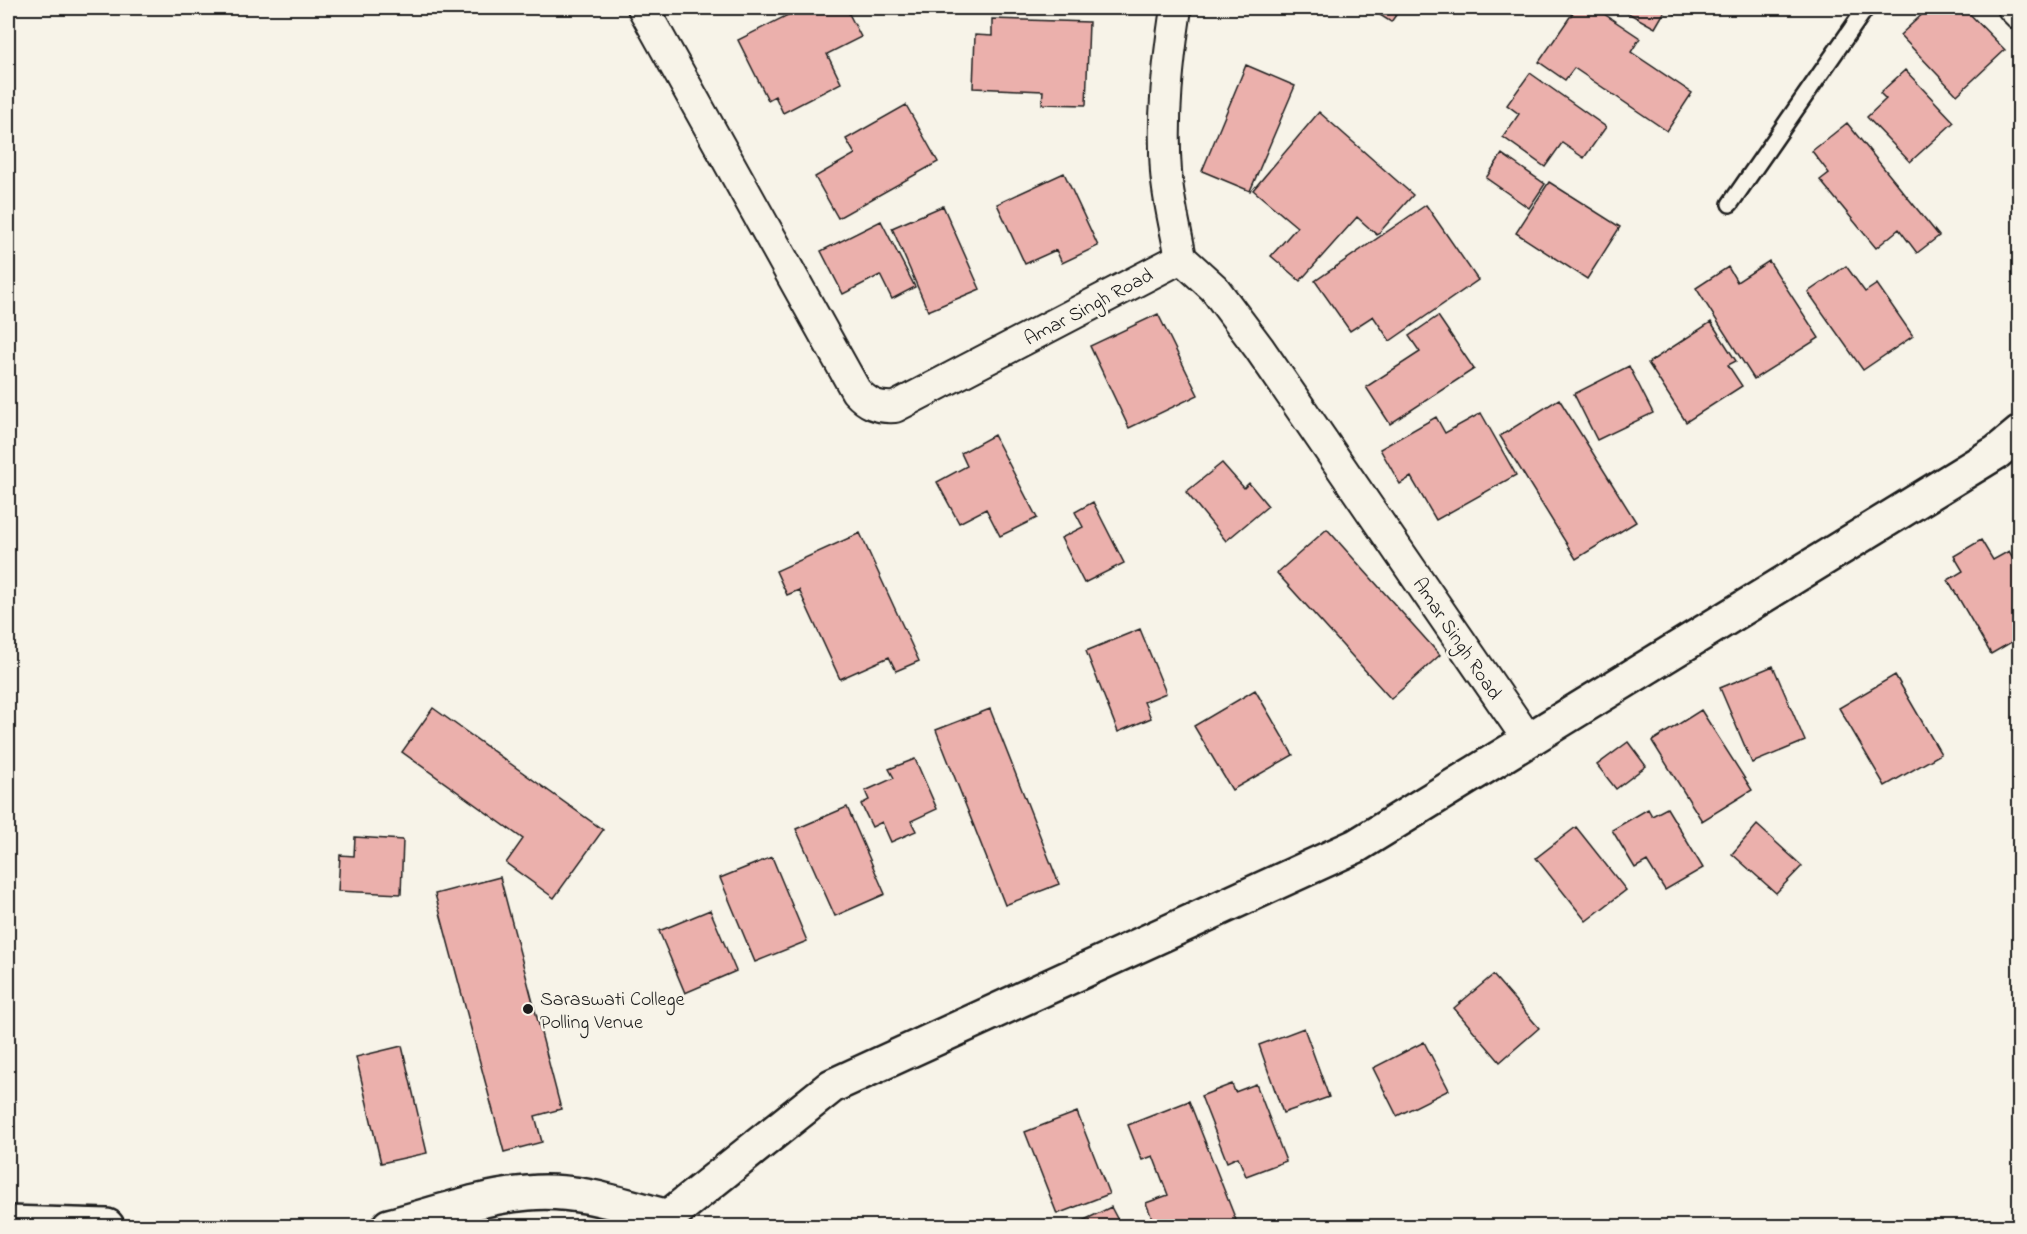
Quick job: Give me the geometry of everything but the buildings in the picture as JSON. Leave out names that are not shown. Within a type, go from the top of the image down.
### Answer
[{"type":"street","name":"Amar Singh Road","points":[[643,8],[856,390],[866,401],[879,408],[895,407],[1180,258],[1214,288],[1259,348],[1529,741]]},
{"type":"street","points":[[1176,8],[1168,64],[1165,123],[1166,174],[1180,258]]},
{"type":"street","points":[[2013,8],[2019,15]]},
{"type":"street","points":[[389,1227],[484,1200],[530,1192],[590,1196],[665,1222],[832,1086],[1356,846],[1997,452],[2019,433]]},
{"type":"street","points":[[8,1223],[107,1227]]},
{"type":"lane","points":[[1730,204],[1866,8]]},
{"type":"place","name":"Saraswati College Polling Venue","points":[[528,1009]]}]
